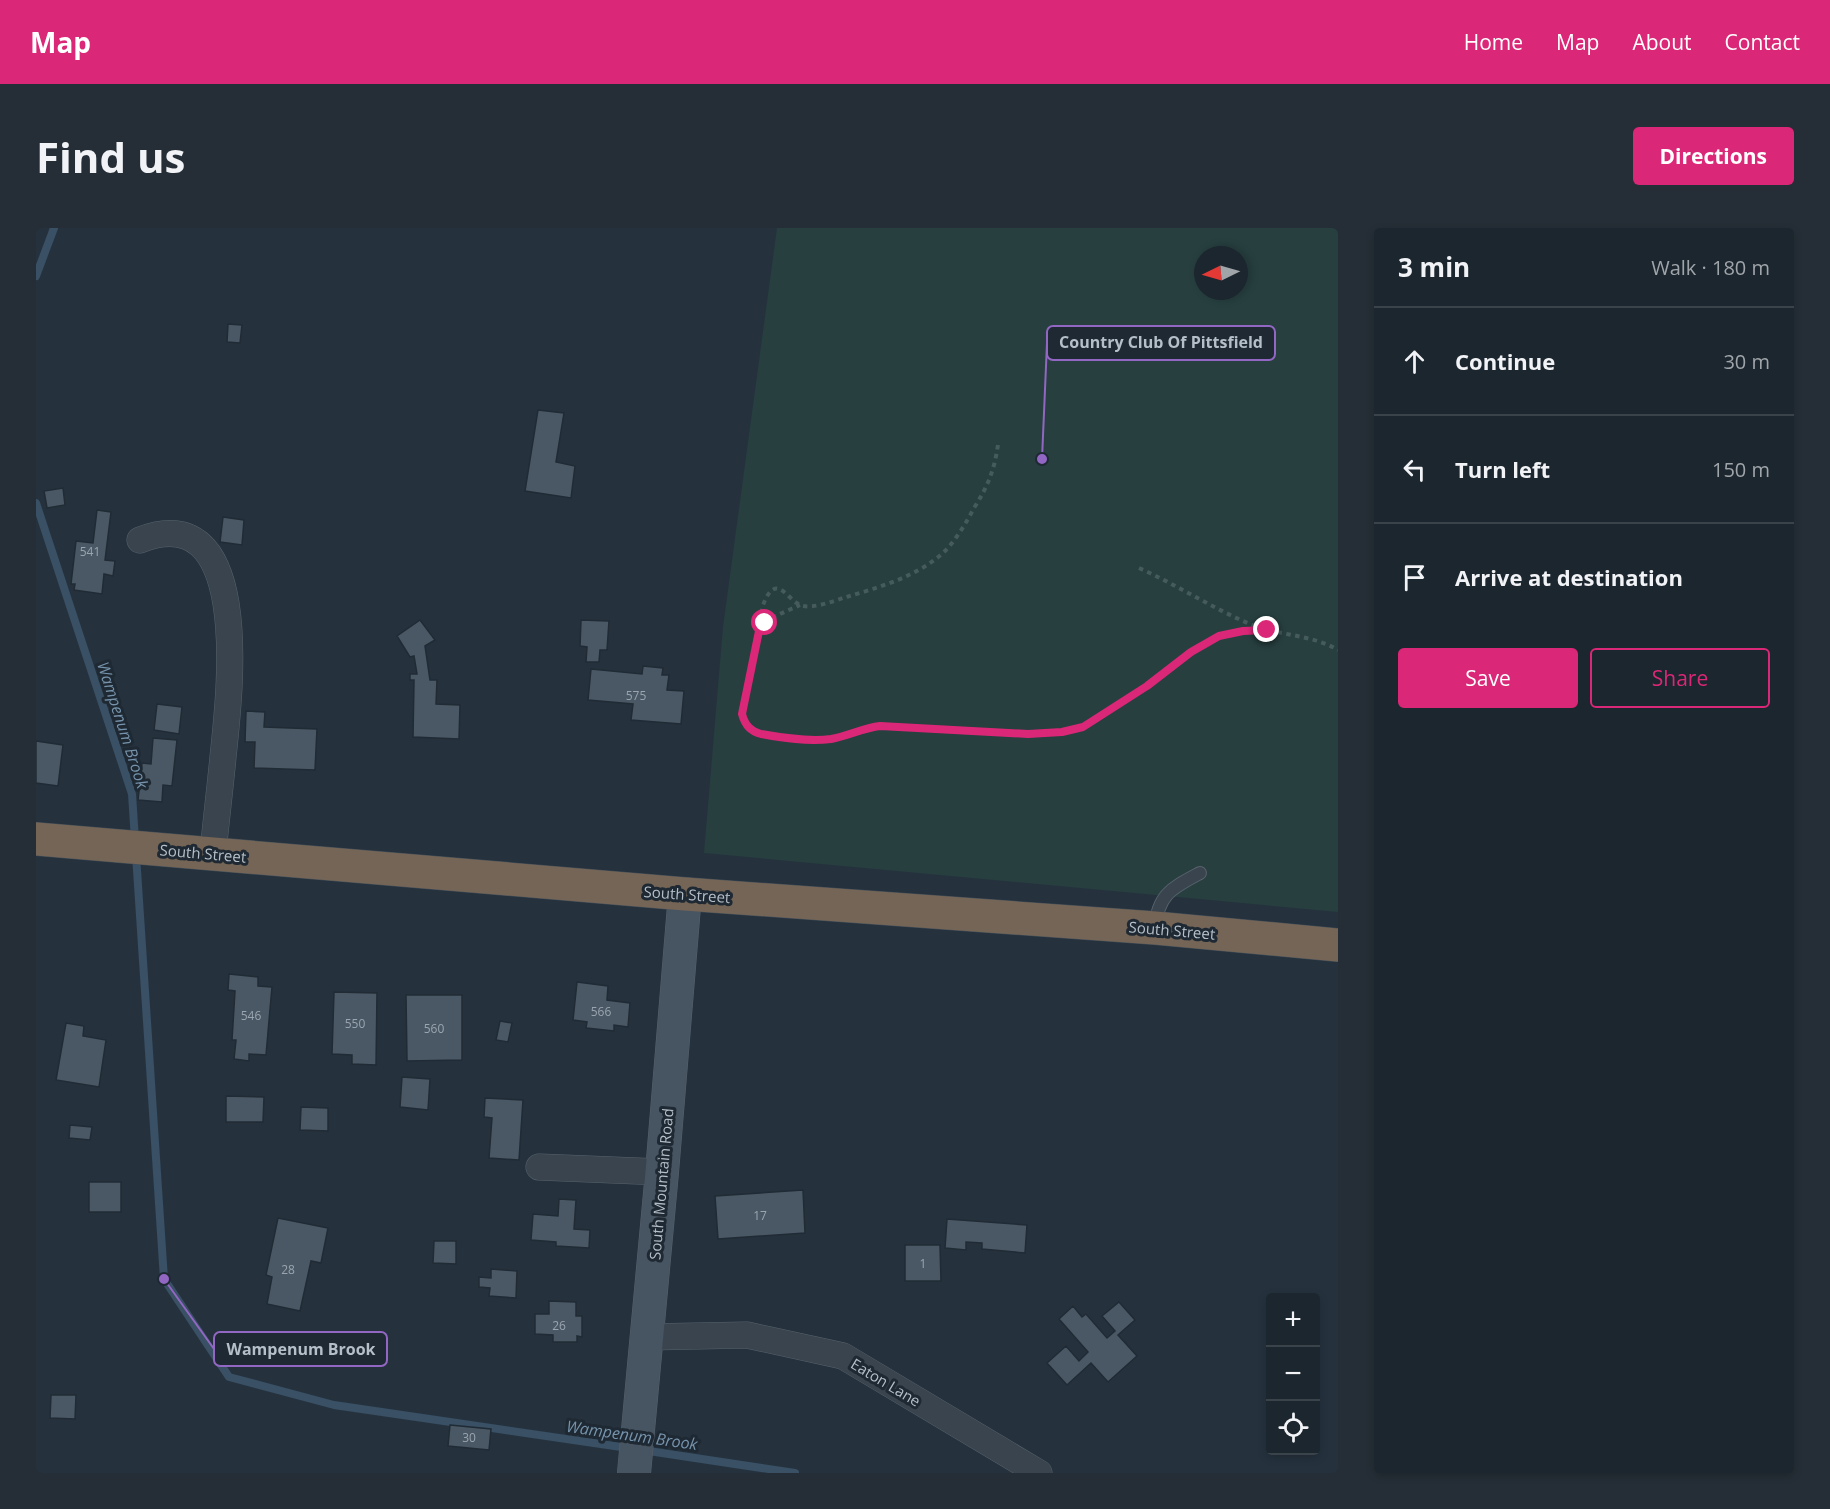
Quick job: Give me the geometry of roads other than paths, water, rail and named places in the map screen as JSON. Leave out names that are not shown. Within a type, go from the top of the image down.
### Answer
[{"type":"highway","name":"South Street","points":[[36,839],[685,894],[1155,928],[1338,945]]},
{"type":"street","points":[[140,540],[155,534],[177,532],[199,542],[215,563],[226,598],[230,662],[227,722],[213,854]]},
{"type":"street","name":"South Mountain Road","points":[[634,1469],[685,894]]},
{"type":"street","points":[[539,1167],[662,1172]]},
{"type":"street","name":"Eaton Lane","points":[[647,1337],[747,1335],[843,1356],[1039,1473]]},
{"type":"lane","points":[[1155,928],[1156,914],[1167,893],[1200,873]]},
{"type":"waterway","name":"Wampenum Brook","points":[[36,276],[54,228]]},
{"type":"waterway","name":"Wampenum Brook","points":[[36,503],[132,794],[135,840]]},
{"type":"waterway","name":"Wampenum Brook","points":[[136,855],[164,1279],[229,1377],[334,1405],[628,1448]]},
{"type":"waterway","name":"Wampenum Brook","points":[[642,1450],[795,1473]]},
{"type":"place","name":"Country Club Of Pittsfield","points":[[1042,459]]},
{"type":"place","name":"Wampenum Brook","points":[[164,1279]]}]
